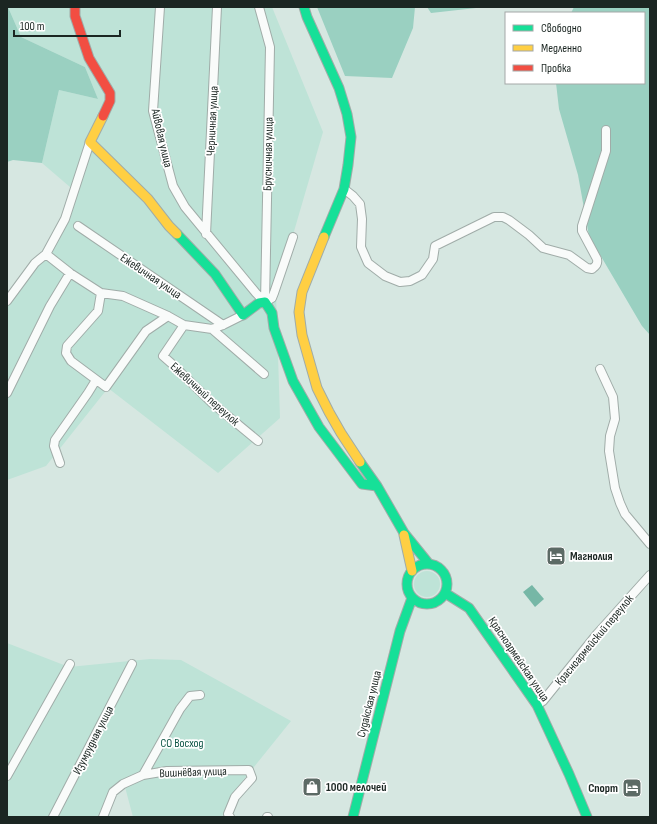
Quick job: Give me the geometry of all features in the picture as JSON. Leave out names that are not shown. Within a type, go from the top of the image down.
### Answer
[{"type":"main road","points":[[75,7],[75,16],[89,58],[110,94],[110,101],[90,142],[148,199],[169,226],[215,274],[243,315],[259,304],[266,302],[272,313],[274,328],[293,381],[319,427],[362,484],[377,486]]},
{"type":"main road","points":[[304,7],[307,18],[339,88],[347,114],[351,137],[344,189],[302,292],[299,312],[302,335],[317,388],[328,412],[377,486],[404,533],[429,564],[441,569],[447,580],[446,593],[436,603],[423,604],[412,598],[407,589],[407,579],[412,571],[420,565],[429,564]]},
{"type":"main road","points":[[404,533],[412,571]]},
{"type":"main road","name":"Красноармейская улица","points":[[446,593],[469,608],[537,704],[570,774],[587,817]]},
{"type":"main road","name":"Судакская улица","points":[[353,817],[400,631],[412,598]]},
{"type":"street","name":"Айвовая улица","points":[[160,7],[153,111],[173,186],[185,207],[206,234],[256,293],[266,302]]},
{"type":"street","name":"Черничная улица","points":[[206,234],[217,7]]},
{"type":"street","name":"Брусничная улица","points":[[259,7],[270,46],[266,302]]},
{"type":"street","points":[[344,189],[360,204],[362,219],[361,247],[368,263],[385,276],[400,282],[410,281],[422,275],[433,259],[435,246],[494,217],[503,217],[509,220],[543,248],[569,255],[587,268],[592,269],[598,262],[582,231],[582,226],[606,151],[606,130]]},
{"type":"street","points":[[7,301],[35,263],[46,254],[65,219],[90,142]]},
{"type":"street","name":"Ежевичная улица","points":[[78,226],[223,325]]},
{"type":"street","points":[[266,302],[272,298],[293,237]]},
{"type":"street","points":[[46,254],[70,273],[101,293],[123,296],[168,316],[184,325],[212,329],[243,315]]},
{"type":"street","points":[[7,393],[50,306],[70,273]]},
{"type":"street","points":[[101,293],[98,311],[67,346],[66,353],[71,361],[106,387],[146,331],[168,316]]},
{"type":"street","name":"Ежевичный переулок","points":[[184,325],[162,356],[212,403],[258,441]]},
{"type":"street","points":[[212,329],[264,374]]},
{"type":"street","points":[[600,369],[613,397],[616,419],[610,436],[609,451],[615,488],[625,514],[650,544]]},
{"type":"street","points":[[60,463],[54,446],[55,440],[96,380]]},
{"type":"street","name":"Красноармейский переулок","points":[[537,704],[544,701],[597,634],[650,575]]},
{"type":"street","points":[[7,776],[70,664]]},
{"type":"street","name":"Изумрудная улица","points":[[53,817],[132,664]]},
{"type":"street","points":[[143,775],[180,709],[190,696],[200,695]]},
{"type":"street","name":"Вишнёвая улица","points":[[103,817],[113,792],[123,784],[143,775],[167,771],[249,770],[252,778],[235,797],[228,814],[230,817]]},
{"type":"green space","points":[[8,7],[272,7],[323,132],[276,293],[280,418],[218,473],[108,388],[46,466],[7,480],[7,306],[51,250],[77,193],[42,163],[59,90],[98,99],[85,67],[21,37]]},
{"type":"green space","points":[[427,571],[436,575],[440,584],[436,593],[427,597],[418,593],[414,584],[418,575]]},
{"type":"green space","name":"СО Восход","points":[[7,643],[69,667],[150,659],[181,660],[291,721],[233,793],[225,815],[217,817],[133,817],[125,787],[114,793],[109,817],[7,817]]},
{"type":"shaded area","points":[[7,7],[21,37],[85,67],[98,99],[59,90],[42,163],[13,160],[7,162]]},
{"type":"shaded area","points":[[317,7],[415,7],[413,28],[392,78],[345,76]]},
{"type":"shaded area","points":[[427,7],[480,7],[431,13]]},
{"type":"shaded area","points":[[574,7],[650,7],[650,335],[642,326],[589,236],[578,175],[559,109],[556,84],[645,84],[645,12],[572,12]]},
{"type":"shaded area","points":[[532,585],[544,599],[535,607],[523,592]]},
{"type":"traffic: fast","points":[[304,7],[307,17],[339,88],[347,114],[351,137],[344,189],[324,237]]},
{"type":"traffic: fast","points":[[177,234],[215,274],[243,315],[259,303],[265,302],[272,313],[274,328],[293,381],[319,427],[362,484],[377,486]]},
{"type":"traffic: fast","points":[[360,462],[377,486],[404,533],[429,564]]},
{"type":"traffic: fast","points":[[423,564],[431,564],[438,567],[444,573],[447,584],[444,595],[438,601],[431,604],[423,604],[416,601],[410,595],[407,588],[407,580],[410,573],[416,567],[423,564]]},
{"type":"traffic: fast","points":[[445,593],[469,608],[537,705],[587,817]]},
{"type":"traffic: fast","points":[[353,817],[400,631],[412,598]]},
{"type":"traffic: slow","points":[[103,116],[90,142],[148,199],[177,234]]},
{"type":"traffic: slow","points":[[324,237],[302,292],[299,312],[302,335],[317,388],[341,433],[360,462]]},
{"type":"traffic: slow","points":[[404,535],[412,571]]},
{"type":"traffic: jam","points":[[75,7],[75,16],[89,58],[110,93],[110,101],[103,116]]},
{"type":"place","name":"Магнолия","points":[[556,556]]},
{"type":"place","name":"1000 мелочей","points":[[312,787]]},
{"type":"place","name":"Спорт","points":[[632,788]]}]
